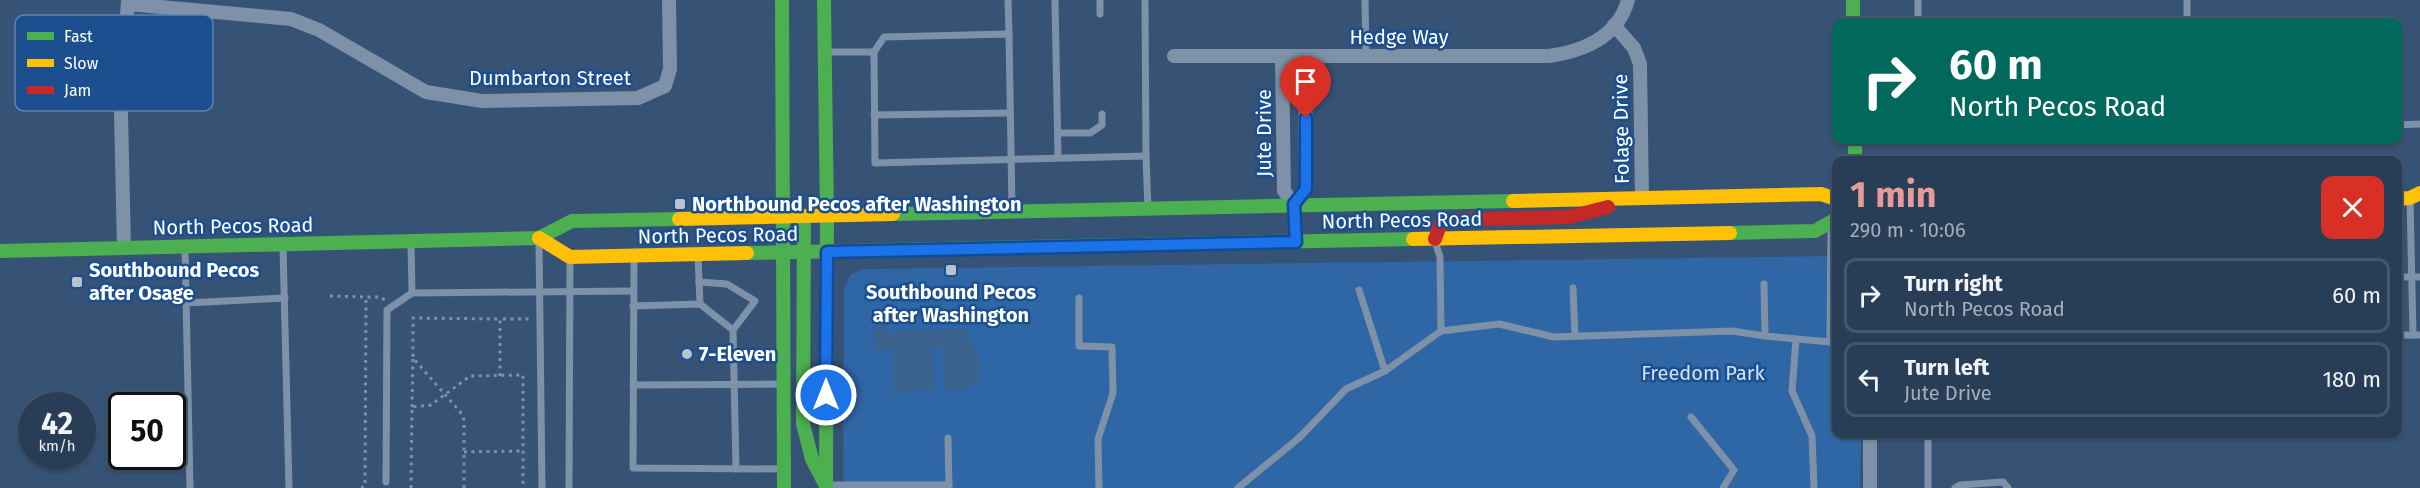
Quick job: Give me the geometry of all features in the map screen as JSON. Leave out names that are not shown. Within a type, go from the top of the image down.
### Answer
[{"type":"main road","points":[[782,0],[784,488]]},
{"type":"main road","points":[[824,0],[827,216],[826,486]]},
{"type":"main road","points":[[1853,0],[1853,18]]},
{"type":"main road","name":"North Pecos Road","points":[[0,251],[539,238],[572,221],[1821,194],[1832,198]]},
{"type":"main road","points":[[1435,239],[1440,225],[1450,220],[1569,217],[1642,198]]},
{"type":"main road","points":[[804,216],[803,424],[813,459],[826,486]]},
{"type":"main road","name":"North Pecos Road","points":[[570,257],[1815,231],[1832,222]]},
{"type":"main road","points":[[539,238],[570,257]]},
{"type":"street","name":"Dumbarton Street","points":[[128,2],[291,19],[319,30],[426,92],[482,101],[638,98],[665,86],[670,69],[669,0]]},
{"type":"street","points":[[1614,25],[1626,9],[1628,0]]},
{"type":"street","name":"Hedge Way","points":[[1174,56],[1549,56],[1575,52],[1605,37],[1614,25]]},
{"type":"street","name":"Folage Drive","points":[[1614,25],[1634,48],[1640,63],[1642,198]]},
{"type":"street","name":"Jute Drive","points":[[1282,57],[1284,191],[1294,204],[1296,242]]},
{"type":"street","name":"Jute Drive","points":[[1294,204],[1306,189],[1305,57]]},
{"type":"street","points":[[121,111],[124,248]]},
{"type":"street","points":[[1870,438],[1870,488]]},
{"type":"lane","points":[[1008,0],[1012,212]]},
{"type":"lane","points":[[1054,0],[1058,157]]},
{"type":"lane","points":[[1100,0],[1100,14]]},
{"type":"lane","points":[[1145,0],[1148,208]]},
{"type":"lane","points":[[1365,0],[1366,57]]},
{"type":"lane","points":[[1917,0],[1918,18]]},
{"type":"lane","points":[[2187,0],[2187,18]]},
{"type":"lane","points":[[1009,34],[884,37],[873,52],[875,163],[1146,156]]},
{"type":"lane","points":[[825,52],[873,52]]},
{"type":"lane","points":[[874,115],[1010,113]]},
{"type":"lane","points":[[1058,133],[1094,131],[1101,125],[1102,114]]},
{"type":"lane","points":[[2402,125],[2420,124]]},
{"type":"lane","points":[[2412,198],[2416,335]]},
{"type":"lane","points":[[539,238],[542,488]]},
{"type":"lane","points":[[1435,239],[1440,257],[1441,331]]},
{"type":"lane","points":[[411,241],[412,293]]},
{"type":"lane","points":[[283,244],[289,488]]},
{"type":"lane","points":[[184,247],[190,488]]},
{"type":"lane","points":[[698,255],[700,304]]},
{"type":"lane","points":[[634,256],[633,468],[784,469]]},
{"type":"lane","points":[[569,488],[570,257]]},
{"type":"lane","points":[[699,282],[728,284],[755,301],[733,330],[736,469]]},
{"type":"lane","points":[[1764,284],[1765,336]]},
{"type":"lane","points":[[1573,288],[1575,336]]},
{"type":"lane","points":[[1359,290],[1385,371]]},
{"type":"lane","points":[[386,482],[387,310],[412,293],[633,291]]},
{"type":"lane","points":[[186,303],[285,298]]},
{"type":"lane","points":[[1079,298],[1079,346],[1112,347],[1113,393],[1098,439],[1099,488]]},
{"type":"lane","points":[[633,306],[700,304],[733,330]]},
{"type":"lane","points":[[1238,488],[1300,437],[1346,389],[1385,371],[1441,331],[1499,324],[1554,337],[1732,332],[1832,342]]},
{"type":"lane","points":[[1796,339],[1792,391],[1812,436],[1814,488]]},
{"type":"lane","points":[[633,385],[784,384]]},
{"type":"lane","points":[[1691,417],[1734,470],[1723,488]]},
{"type":"lane","points":[[826,486],[949,486],[948,438]]},
{"type":"lane","points":[[1928,438],[1928,488]]},
{"type":"lane","points":[[1955,488],[1960,485],[2003,482],[2008,488]]},
{"type":"path","points":[[330,296],[380,297],[394,306]]},
{"type":"path","points":[[361,488],[365,486],[366,297]]},
{"type":"path","points":[[411,488],[413,318],[540,319]]},
{"type":"path","points":[[500,320],[500,376]]},
{"type":"path","points":[[414,358],[462,414],[464,420],[464,488]]},
{"type":"path","points":[[412,406],[431,405],[470,376],[524,375],[523,488]]},
{"type":"path","points":[[464,452],[523,451]]},
{"type":"green space","name":"Freedom Park","points":[[1832,256],[1832,438],[1861,438],[1860,488],[843,488],[844,288],[850,275],[863,269]]},
{"type":"shaded area","points":[[887,327],[887,335],[891,337],[893,331],[965,330],[981,364],[977,381],[962,390],[954,391],[945,388],[943,354],[946,348],[933,348],[934,390],[893,391],[893,352],[889,349],[874,350],[874,328]]},
{"type":"traffic: fast","points":[[782,0],[784,488]]},
{"type":"traffic: fast","points":[[824,0],[827,216],[826,488]]},
{"type":"traffic: fast","points":[[1853,0],[1853,18]]},
{"type":"traffic: fast","points":[[1855,144],[1855,156]]},
{"type":"traffic: fast","points":[[893,214],[1513,201]]},
{"type":"traffic: fast","points":[[804,216],[803,424],[812,459],[824,482]]},
{"type":"traffic: fast","points":[[0,251],[539,238],[572,221],[679,219]]},
{"type":"traffic: fast","points":[[1730,233],[1815,231],[1832,221]]},
{"type":"traffic: fast","points":[[747,253],[1413,239]]},
{"type":"traffic: slow","points":[[2402,199],[2420,193]]},
{"type":"traffic: slow","points":[[1513,201],[1821,194],[1832,198]]},
{"type":"traffic: slow","points":[[679,219],[893,214]]},
{"type":"traffic: slow","points":[[1413,239],[1730,233]]},
{"type":"traffic: slow","points":[[539,238],[570,257],[747,253]]},
{"type":"traffic: jam","points":[[1435,239],[1440,225],[1450,220],[1569,217],[1608,207]]},
{"type":"place","name":"Northbound Pecos after Washington","points":[[680,204]]},
{"type":"place","name":"Southbound Pecos after Washington","points":[[951,270]]},
{"type":"place","name":"Southbound Pecos after Osage","points":[[77,282]]},
{"type":"place","name":"7-Eleven","points":[[687,354]]},
{"type":"route","points":[[826,395],[827,252],[1296,242],[1294,204],[1306,189],[1306,118]]}]
